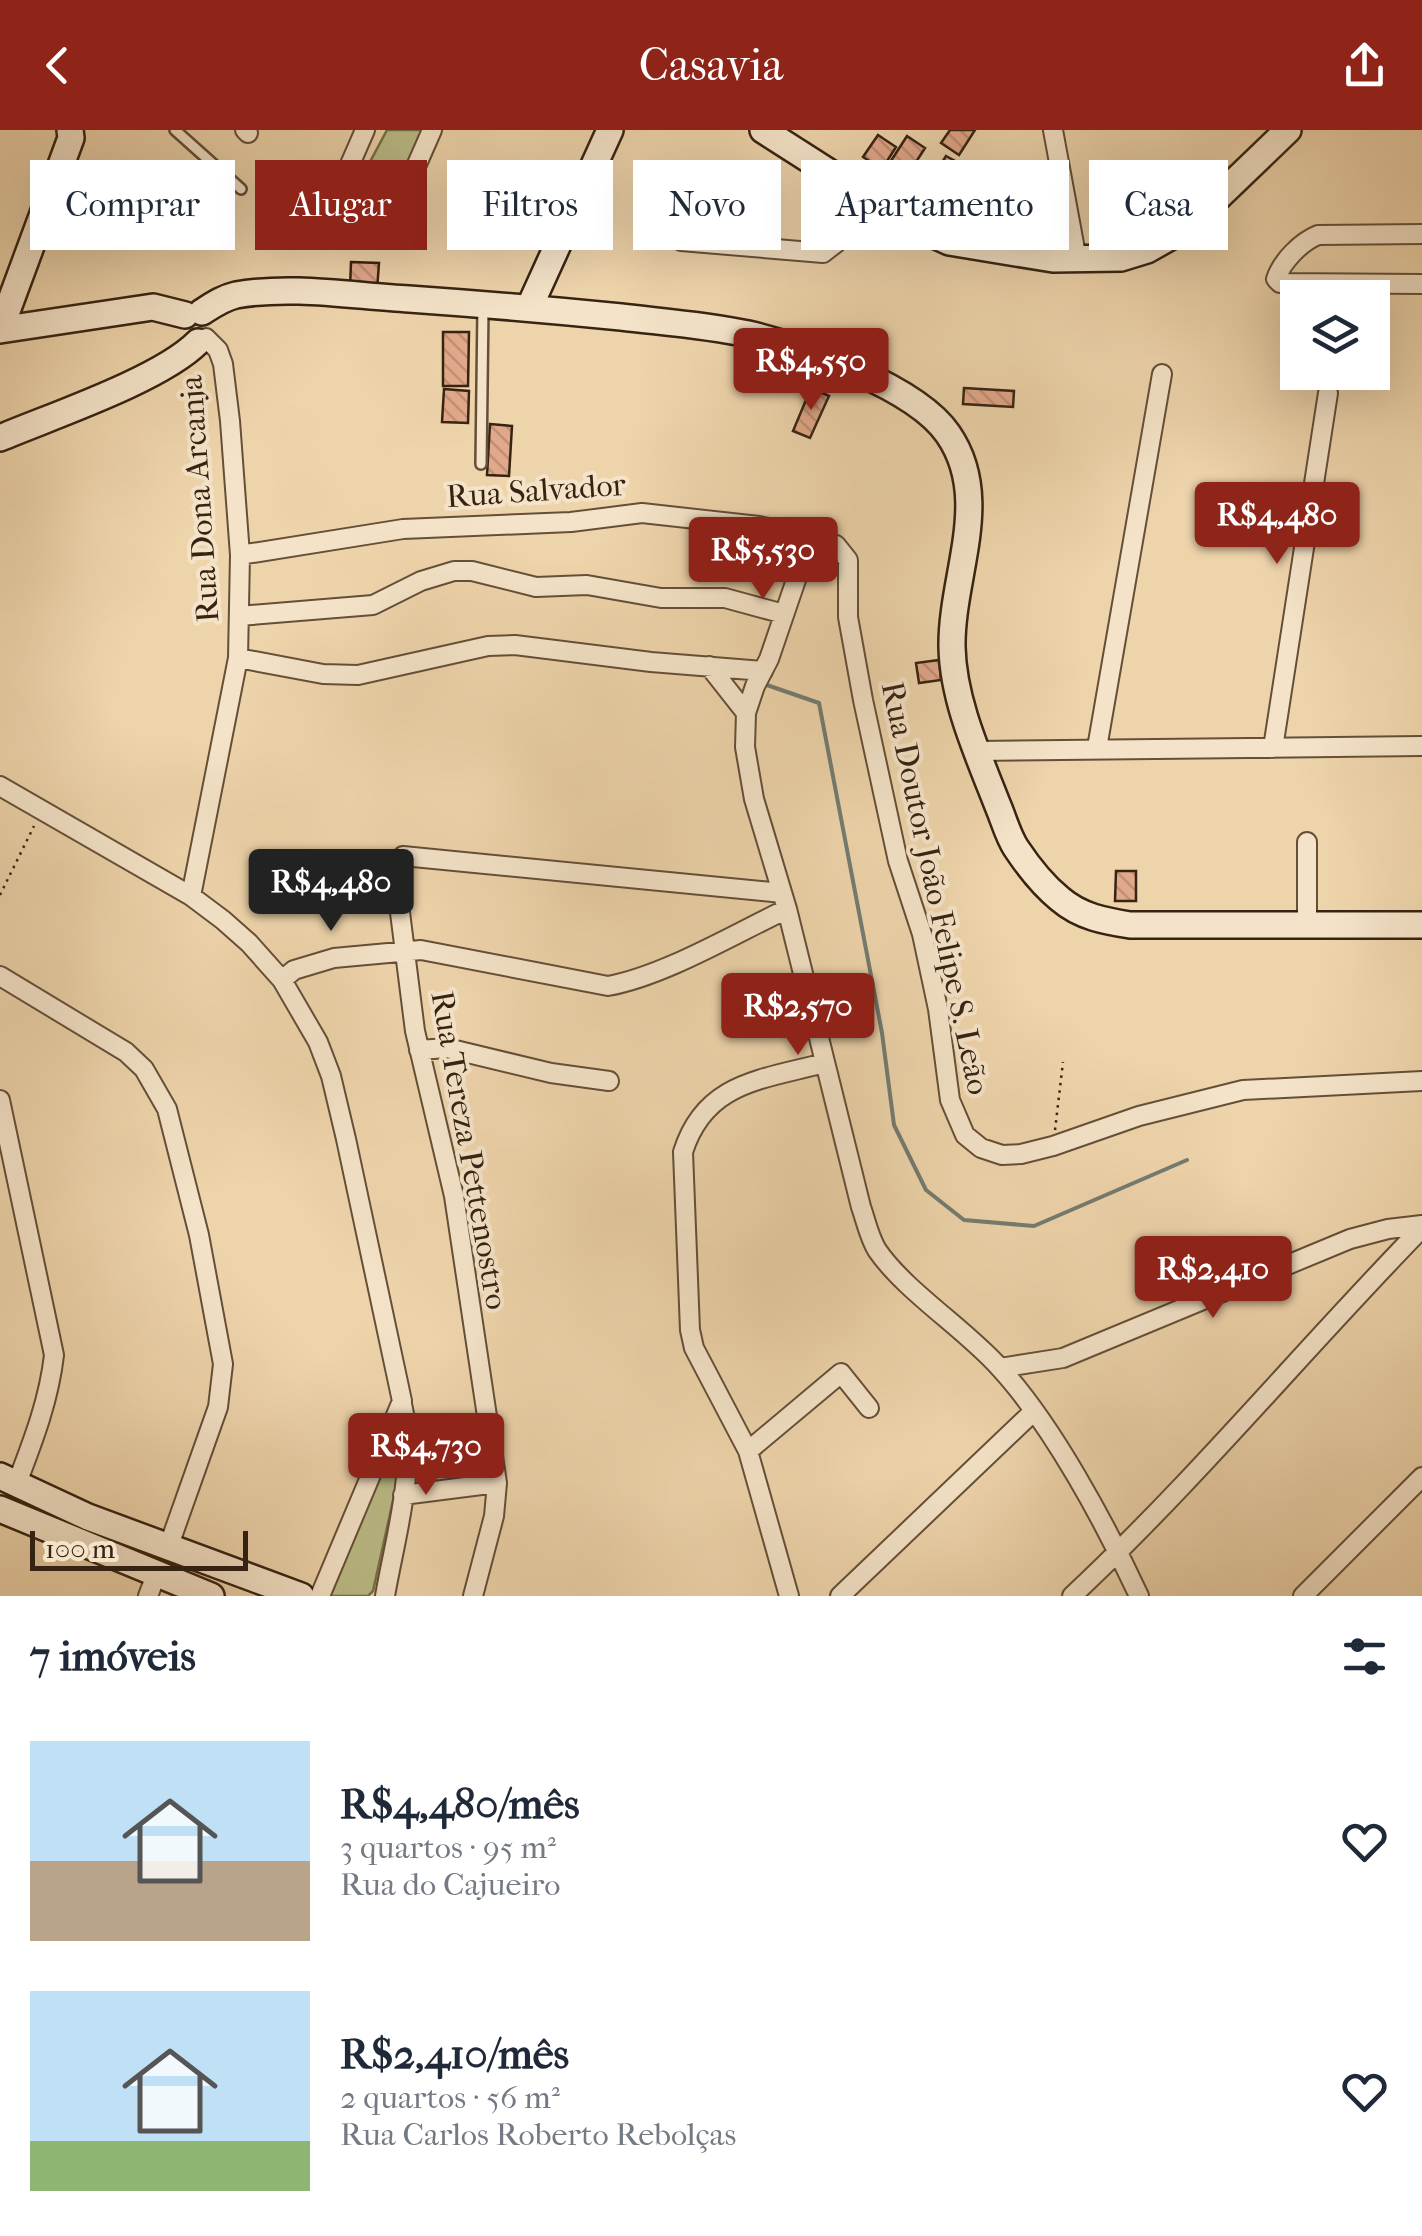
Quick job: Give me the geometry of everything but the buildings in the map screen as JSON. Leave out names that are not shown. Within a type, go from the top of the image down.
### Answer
[{"type":"street","points":[[70,130],[71,138],[0,330],[153,307],[194,327]]},
{"type":"street","points":[[365,130],[326,223],[332,230],[354,236],[377,236],[389,228],[432,130]]},
{"type":"street","points":[[763,130],[794,140],[820,160]]},
{"type":"street","points":[[1054,130],[1077,260]]},
{"type":"street","points":[[986,250],[1077,260],[1121,258],[1168,241],[1288,130]]},
{"type":"street","points":[[529,308],[610,135]]},
{"type":"street","points":[[1422,234],[1318,235],[1280,267],[1276,279],[1280,284],[1422,284]]},
{"type":"street","points":[[781,250],[822,254],[827,250]]},
{"type":"street","points":[[0,438],[180,358],[194,327],[234,296],[308,292],[483,304],[751,335],[862,374],[926,409],[954,443],[968,481],[971,515],[957,586],[952,651],[958,689],[977,751],[1014,845],[1059,898],[1096,920],[1130,925],[1422,925]]},
{"type":"street","name":"Rua Dona Arcanja","points":[[191,896],[238,658],[240,555],[223,364],[218,350],[194,327]]},
{"type":"street","points":[[1097,748],[1162,374]]},
{"type":"street","points":[[1274,748],[1328,393]]},
{"type":"street","name":"Rua Salvador","points":[[240,555],[403,529],[571,522],[642,513],[759,526],[836,545]]},
{"type":"street","points":[[811,536],[746,713],[746,766],[785,901],[861,1207],[877,1249],[888,1264],[1000,1368],[1033,1412],[1118,1552],[1138,1596]]},
{"type":"street","name":"Rua Doutor João Felipe S. Leão","points":[[836,545],[848,560],[848,616],[855,659],[898,861],[922,934],[957,1121],[965,1135],[981,1148],[1002,1155],[1053,1146],[1138,1116],[1243,1090],[1422,1081]]},
{"type":"street","points":[[239,616],[373,606],[441,573],[472,570],[536,587],[587,586],[661,598],[726,598],[784,614]]},
{"type":"street","points":[[238,658],[323,674],[358,675],[474,649],[515,645],[763,671]]},
{"type":"street","points":[[709,666],[746,713]]},
{"type":"street","points":[[977,751],[1422,746]]},
{"type":"street","points":[[0,786],[191,896],[249,943],[282,980],[318,1042],[331,1076],[408,1444],[385,1596]]},
{"type":"street","points":[[1307,842],[1307,925]]},
{"type":"street","name":"Rua Tereza Pettenostro","points":[[473,1596],[494,1516],[497,1483],[454,1196],[419,1050],[394,866],[403,856],[785,901]]},
{"type":"street","points":[[282,980],[294,970],[334,958],[403,951],[452,954],[608,986],[658,970],[785,901]]},
{"type":"street","points":[[0,976],[126,1052],[144,1070],[167,1109],[199,1236],[223,1364],[218,1406],[168,1548]]},
{"type":"street","points":[[419,1050],[447,1048],[552,1072],[609,1080]]},
{"type":"street","points":[[789,1596],[748,1451],[702,1368],[690,1330],[683,1152],[691,1126],[707,1106],[726,1092],[824,1063]]},
{"type":"street","points":[[0,1100],[54,1354],[43,1414],[9,1480],[88,1517],[301,1596]]},
{"type":"street","points":[[1000,1368],[1063,1358],[1350,1239],[1388,1228],[1422,1227]]},
{"type":"street","points":[[1072,1596],[1118,1552],[1422,1227]]},
{"type":"street","points":[[748,1451],[841,1372],[869,1408]]},
{"type":"street","points":[[320,1596],[402,1402]]},
{"type":"street","points":[[840,1596],[1033,1412]]},
{"type":"street","points":[[1303,1596],[1422,1477]]},
{"type":"street","points":[[403,1495],[497,1483]]},
{"type":"street","points":[[2,1514],[75,1542],[152,1585],[210,1596]]},
{"type":"street","points":[[75,1542],[88,1517]]},
{"type":"lane","points":[[175,130],[241,189]]},
{"type":"lane","points":[[481,464],[483,304]]},
{"type":"path","points":[[0,895],[42,811]]},
{"type":"path","points":[[1053,1146],[1064,1062]]},
{"type":"green space","points":[[387,130],[427,130],[413,160],[371,160]]},
{"type":"green space","points":[[391,1442],[402,1460],[373,1591],[368,1596],[327,1596]]},
{"type":"waterway","points":[[764,684],[819,703],[882,1033],[894,1125],[926,1190],[964,1220],[1034,1226],[1187,1160]]}]
